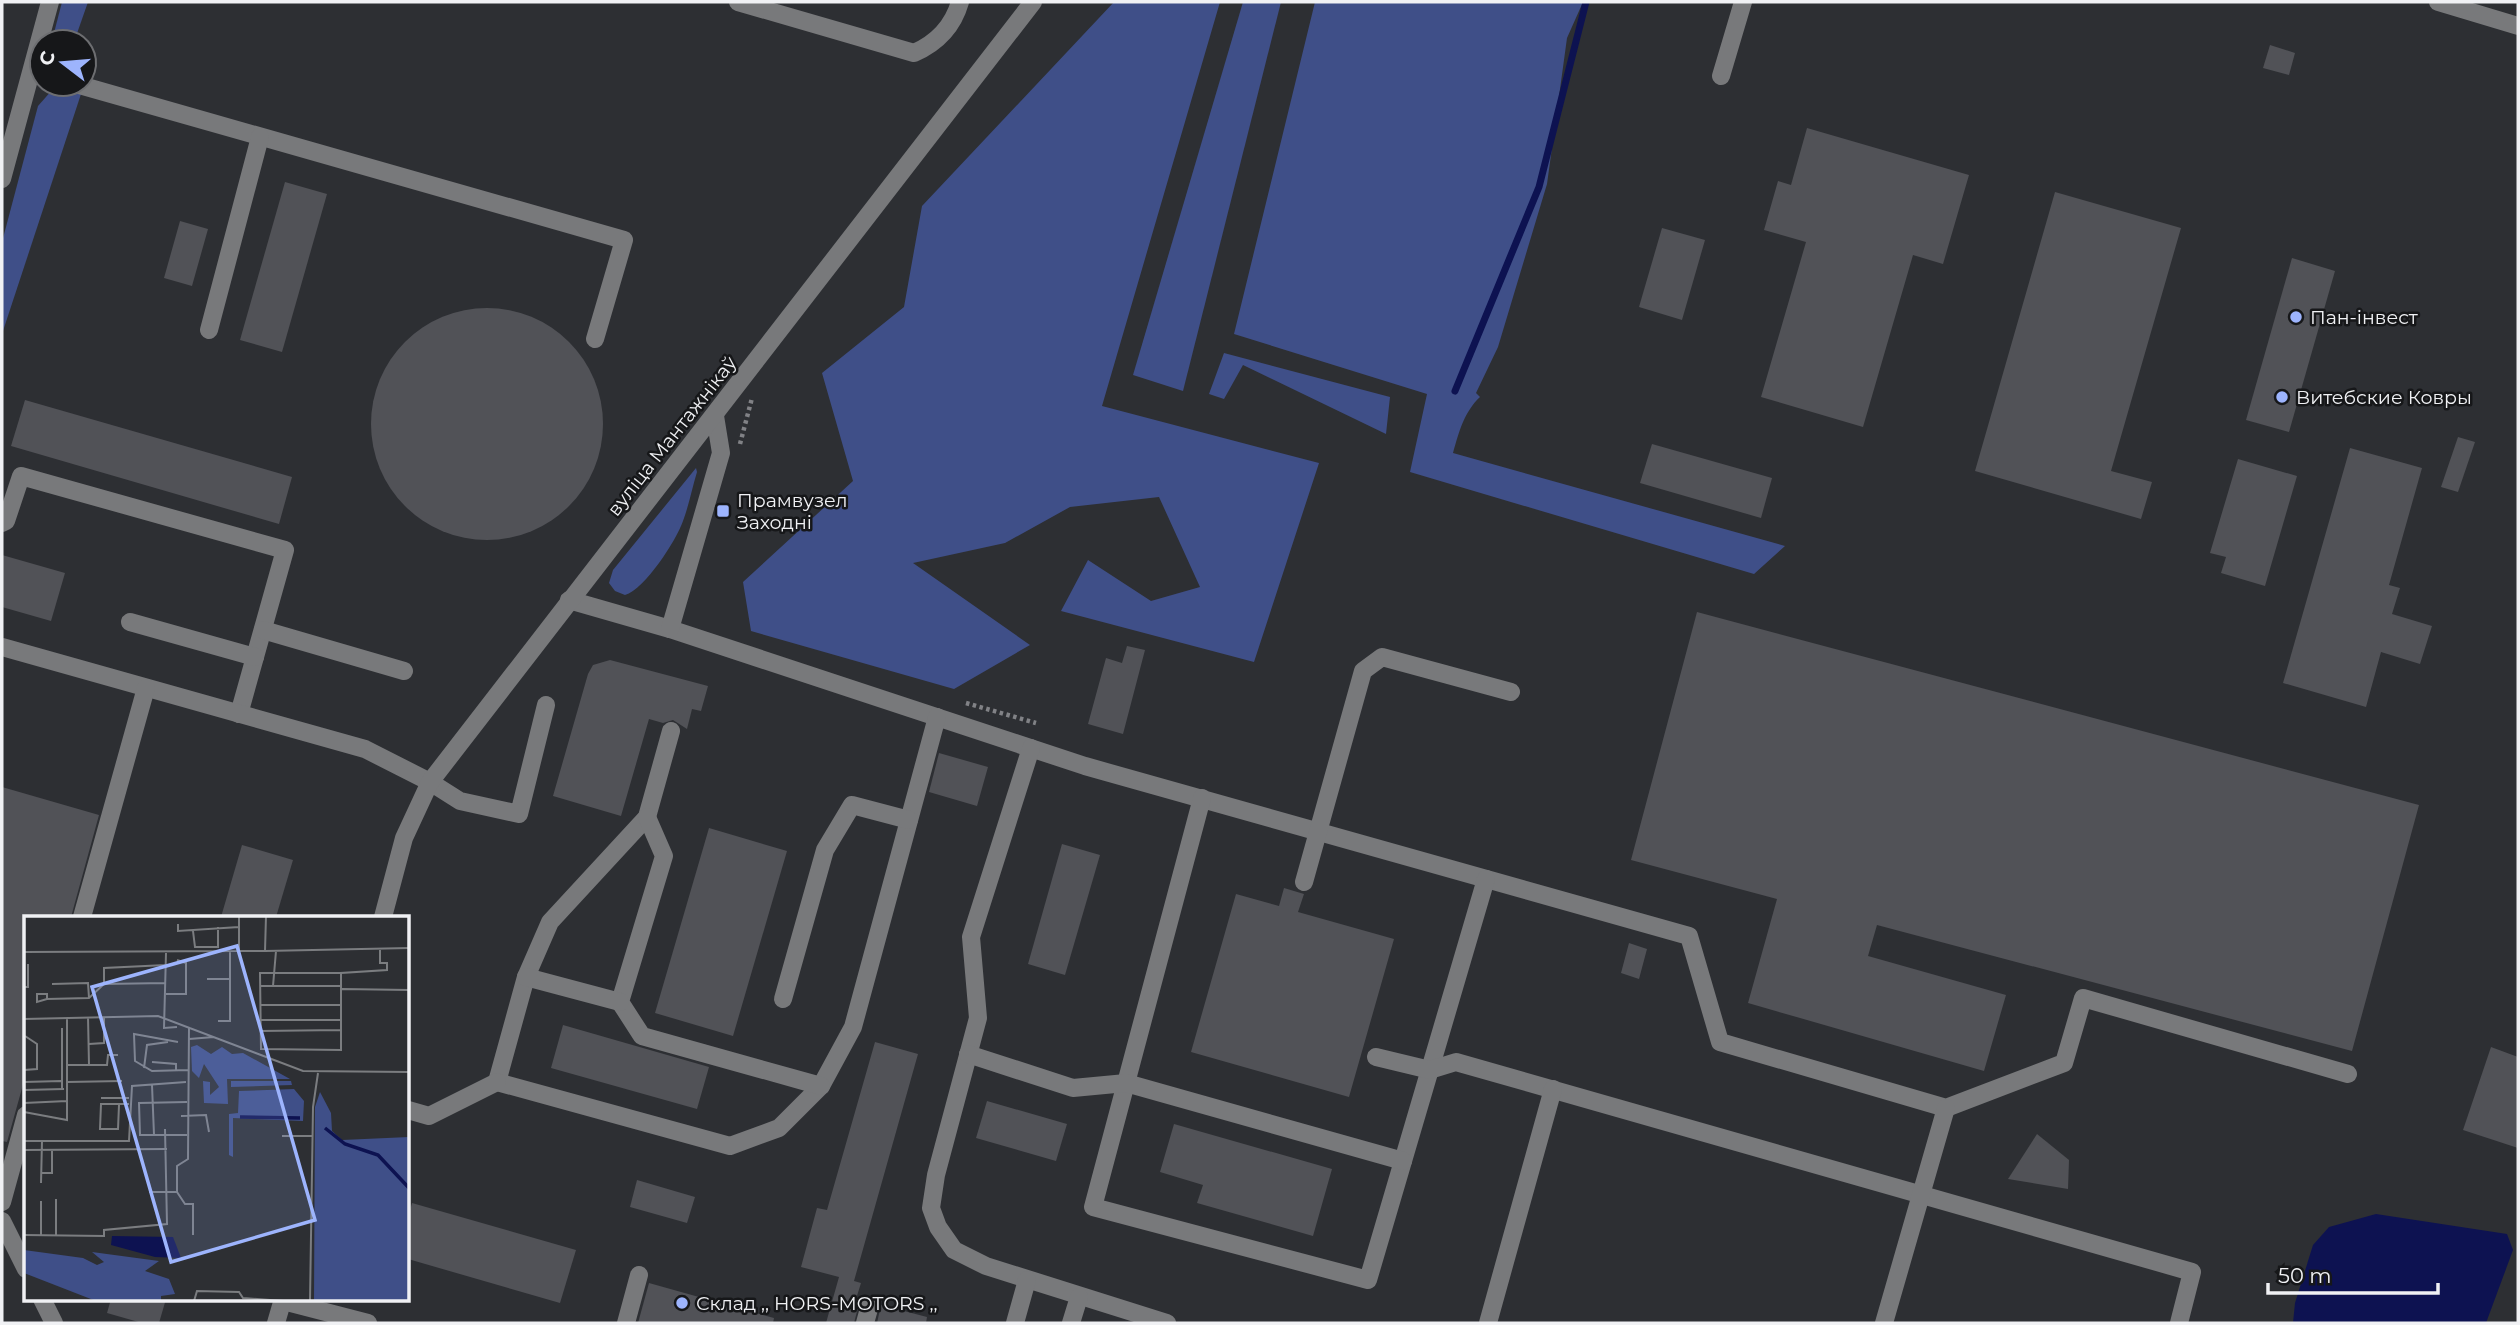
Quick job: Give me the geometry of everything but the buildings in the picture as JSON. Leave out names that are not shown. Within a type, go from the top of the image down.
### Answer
[{"type":"street","points":[[45,28],[50,2]]},
{"type":"street","points":[[738,2],[775,7],[914,53],[932,45],[955,18],[960,2]]},
{"type":"street","name":"вуліца Мантажнікаў","points":[[383,916],[404,838],[430,782],[1033,2]]},
{"type":"street","points":[[1721,76],[1743,2]]},
{"type":"street","points":[[2438,2],[2518,26]]},
{"type":"street","points":[[98,90],[624,240],[595,339]]},
{"type":"street","points":[[2,179],[28,98]]},
{"type":"street","points":[[209,330],[260,137]]},
{"type":"street","points":[[670,629],[721,453],[715,416]]},
{"type":"street","points":[[2,523],[6,521],[21,476],[285,550],[239,714]]},
{"type":"street","points":[[569,600],[670,629],[1031,748],[1689,936],[1720,1042],[1946,1108],[2064,1063],[2083,998],[2348,1074]]},
{"type":"street","points":[[130,622],[255,657]]},
{"type":"street","points":[[263,630],[404,671]]},
{"type":"street","points":[[2,647],[365,750],[430,782],[460,801],[519,814],[546,705]]},
{"type":"street","points":[[1304,882],[1363,671],[1382,657],[1511,692]]},
{"type":"street","points":[[82,916],[146,688]]},
{"type":"street","points":[[410,1111],[429,1116],[497,1082],[730,1146],[779,1128],[821,1086],[853,1027],[937,718]]},
{"type":"street","points":[[497,1082],[526,977],[550,922],[647,817],[671,732]]},
{"type":"street","points":[[1031,748],[971,937],[978,1017],[936,1175],[931,1208],[938,1227],[954,1250],[986,1266],[1167,1323]]},
{"type":"street","points":[[1202,798],[1093,1207],[1368,1280],[1486,879]]},
{"type":"street","points":[[783,999],[825,850],[852,805],[909,820]]},
{"type":"street","points":[[620,1002],[664,856],[647,817]]},
{"type":"street","points":[[526,977],[620,1002],[642,1036],[821,1086]]},
{"type":"street","points":[[968,1054],[1073,1088],[1126,1083],[1404,1160]]},
{"type":"street","points":[[1376,1057],[1430,1070],[1456,1062],[2192,1272],[2179,1323]]},
{"type":"street","points":[[1488,1323],[1553,1089]]},
{"type":"street","points":[[1884,1323],[1946,1108]]},
{"type":"street","points":[[2,1202],[24,1122]]},
{"type":"street","points":[[2,1221],[24,1265]]},
{"type":"street","points":[[626,1323],[639,1275]]},
{"type":"street","points":[[1015,1323],[1027,1280]]},
{"type":"street","points":[[1071,1323],[1079,1297]]},
{"type":"street","points":[[42,1300],[54,1323]]},
{"type":"street","points":[[276,1323],[283,1300],[368,1323]]},
{"type":"street","points":[[865,1323],[870,1305]]},
{"type":"path","points":[[738,452],[754,390]]},
{"type":"path","points":[[958,701],[1036,723]]},
{"type":"shaded area","points":[[62,2],[88,2],[79,28],[55,28]]},
{"type":"shaded area","points":[[1114,2],[1220,2],[1102,406],[1319,463],[1254,662],[1061,611],[1088,560],[1151,601],[1200,587],[1159,497],[1070,507],[1005,543],[913,563],[1030,645],[954,689],[751,631],[743,582],[853,481],[822,373],[904,307],[922,206]]},
{"type":"shaded area","points":[[1243,2],[1281,2],[1183,391],[1133,375]]},
{"type":"shaded area","points":[[1315,2],[1583,2],[1567,38],[1547,184],[1498,347],[1476,393],[1480,397],[1466,416],[1453,453],[1785,546],[1754,574],[1410,472],[1427,394],[1234,334]]},
{"type":"shaded area","points":[[45,98],[80,98],[2,334],[2,242],[38,106]]},
{"type":"shaded area","points":[[1224,353],[1390,397],[1386,434],[1243,365],[1224,399],[1209,394]]},
{"type":"shaded area","points":[[696,468],[685,515],[667,552],[642,584],[633,591],[625,595],[615,591],[609,583],[613,570]]},
{"type":"shaded area","points":[[2376,1214],[2507,1234],[2513,1250],[2486,1323],[2293,1323],[2295,1303],[2313,1245],[2329,1227]]},
{"type":"waterway","points":[[1455,391],[1539,187],[1586,2]]},
{"type":"place","name":"Пан-інвест","points":[[2296,317]]},
{"type":"place","name":"Витебские Ковры","points":[[2282,397]]},
{"type":"place","name":"Прамвузел Заходні","points":[[723,511]]},
{"type":"place","name":"Склад ,, HORS-MOTORS ,,","points":[[682,1303]]}]
